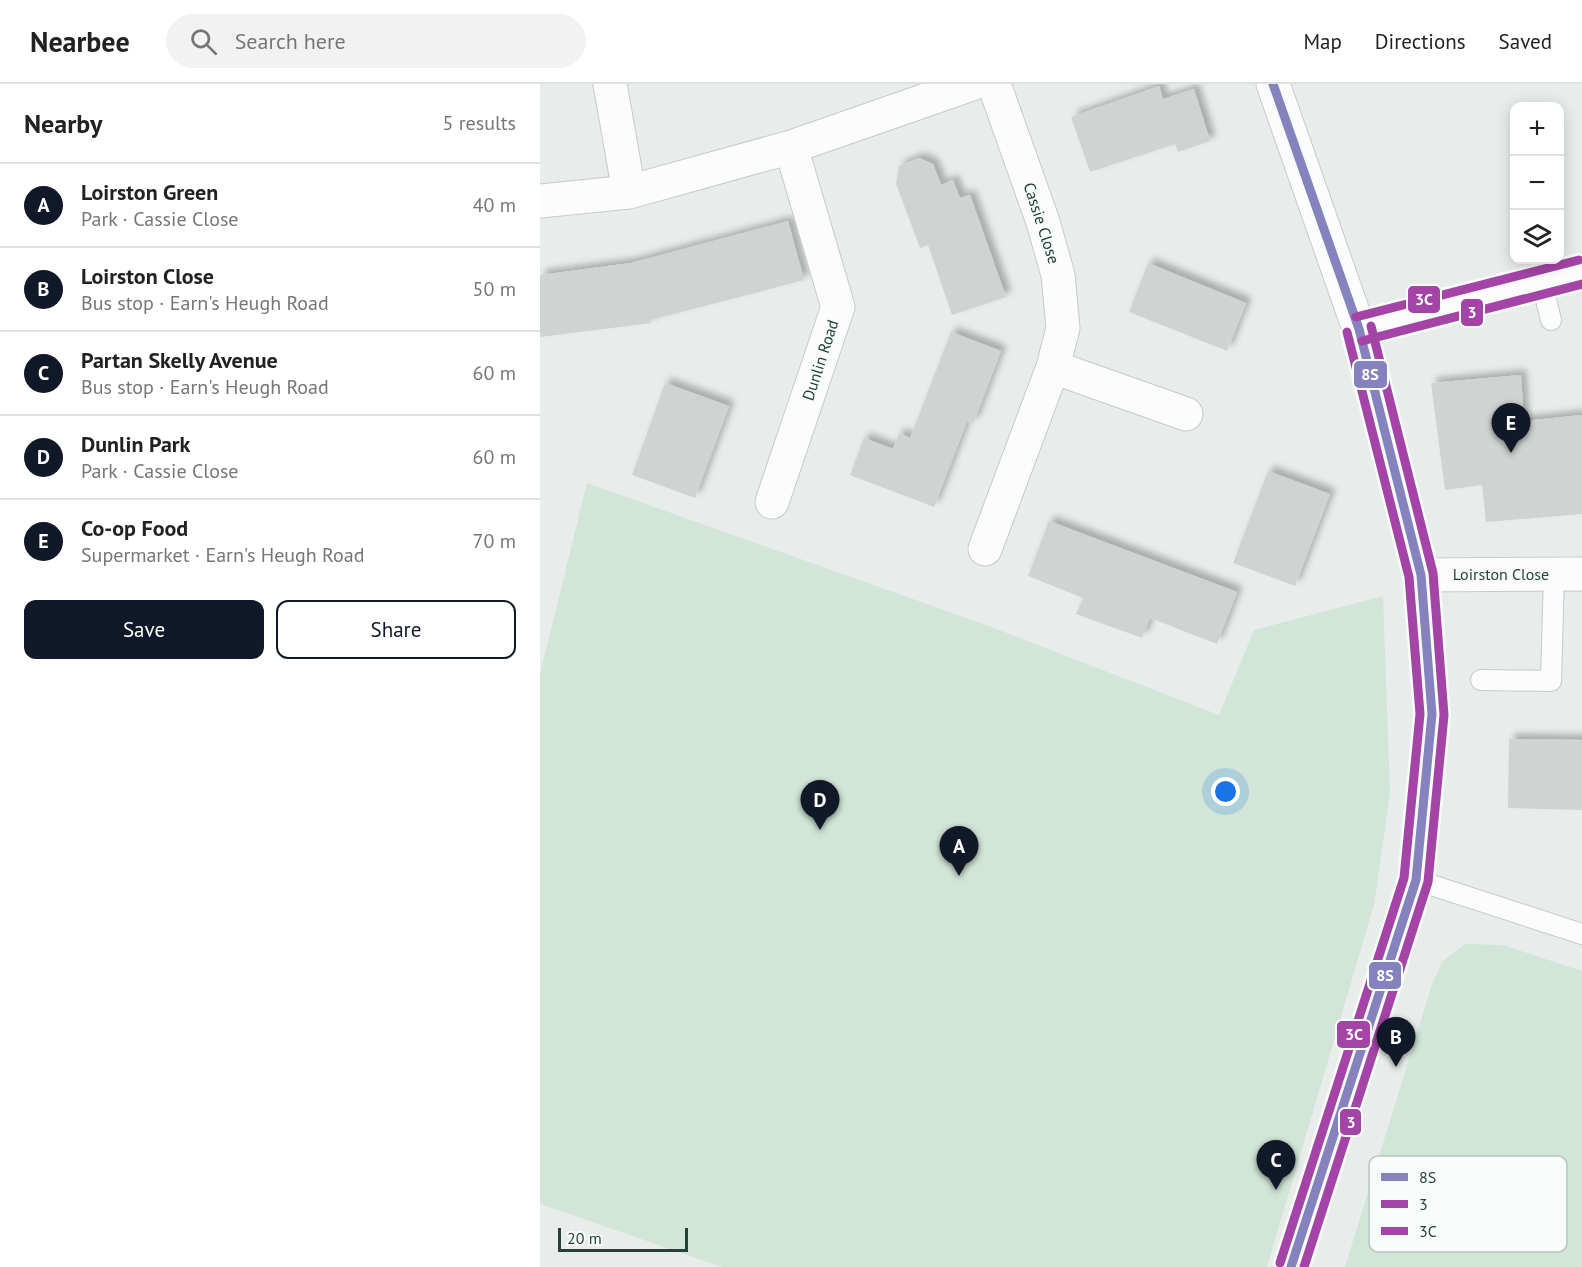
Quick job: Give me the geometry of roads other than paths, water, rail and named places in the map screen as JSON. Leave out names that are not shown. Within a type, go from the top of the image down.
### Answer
[{"type":"street","points":[[610,84],[629,192]]},
{"type":"street","points":[[540,201],[629,192],[791,147],[972,84]]},
{"type":"street","name":"Cassie Close","points":[[985,549],[1053,367],[1063,328],[1058,275],[1043,222],[994,84]]},
{"type":"street","points":[[1273,84],[1359,329],[1421,575],[1432,714],[1416,880],[1291,1267]]},
{"type":"street","name":"Dunlin Road","points":[[772,502],[838,307],[791,147]]},
{"type":"street","points":[[1359,329],[1582,272]]},
{"type":"street","points":[[1053,367],[1186,414]]},
{"type":"street","name":"Loirston Close","points":[[1421,575],[1568,574]]},
{"type":"lane","points":[[1542,284],[1551,320]]},
{"type":"lane","points":[[1481,680],[1551,681],[1568,574]]},
{"type":"lane","points":[[1416,880],[1582,934]]},
{"type":"place","name":"Co-op Food","points":[[1511,453]]},
{"type":"place","name":"Dunlin Park","points":[[820,830]]},
{"type":"place","name":"Loirston Green","points":[[959,876]]},
{"type":"place","name":"Loirston Close","points":[[1396,1067]]},
{"type":"place","name":"Partan Skelly Avenue","points":[[1276,1190]]}]
